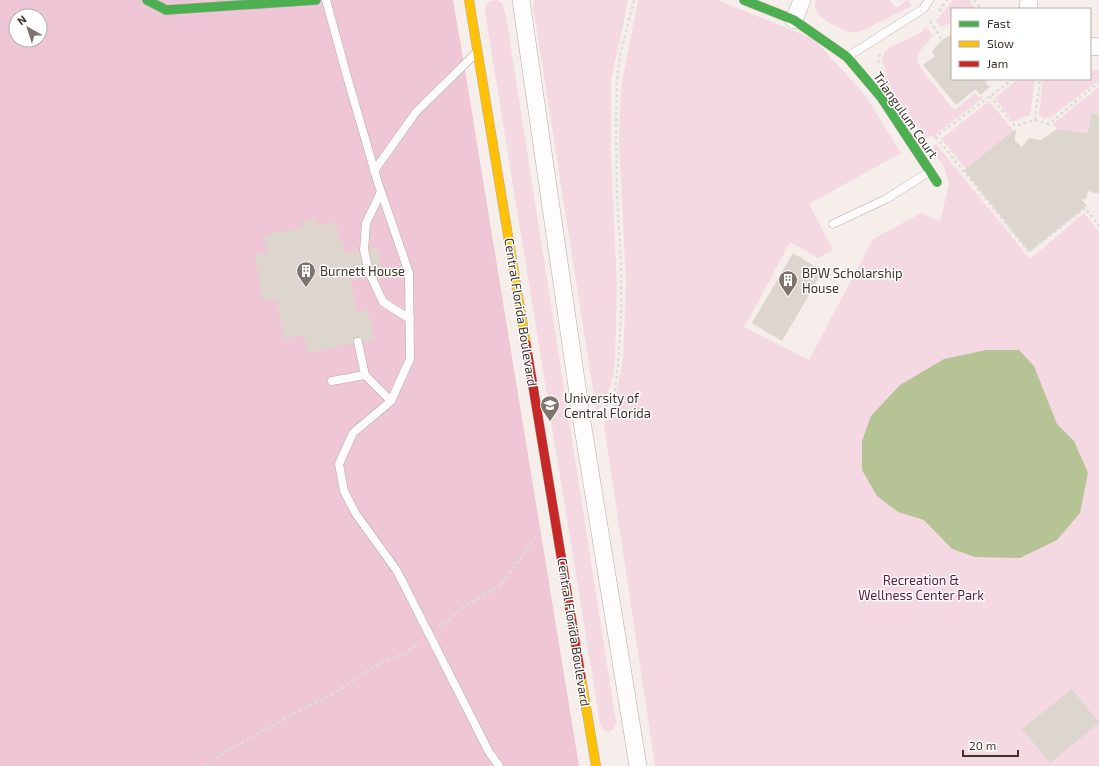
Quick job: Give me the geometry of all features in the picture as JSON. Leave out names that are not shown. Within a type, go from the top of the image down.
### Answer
[{"type":"street","points":[[147,0],[166,10],[316,0]]},
{"type":"street","name":"Central Florida Boulevard","points":[[469,0],[596,766]]},
{"type":"street","points":[[521,0],[583,428],[638,766]]},
{"type":"street","name":"Triangulum Court","points":[[744,0],[794,20],[847,57],[881,97],[937,182]]},
{"type":"street","points":[[794,20],[802,0]]},
{"type":"lane","points":[[326,0],[374,170],[409,273],[410,359],[391,401],[353,434],[339,464],[344,491],[356,514],[397,571],[489,752],[499,766]]},
{"type":"lane","points":[[847,57],[923,9],[930,0]]},
{"type":"lane","points":[[374,170],[416,112],[478,51]]},
{"type":"lane","points":[[833,224],[886,199],[930,171]]},
{"type":"lane","points":[[381,192],[366,223],[364,250],[369,272],[383,302],[410,319]]},
{"type":"lane","points":[[358,342],[365,375],[391,401]]},
{"type":"lane","points":[[332,380],[365,375]]},
{"type":"path","points":[[598,421],[615,390],[618,366],[621,314],[621,270],[616,188],[616,80],[620,55],[634,0]]},
{"type":"path","points":[[974,0],[981,8]]},
{"type":"path","points":[[930,21],[942,40]]},
{"type":"path","points":[[916,151],[1012,80]]},
{"type":"path","points":[[1035,120],[1040,80]]},
{"type":"path","points":[[990,96],[1015,126],[1035,120],[1048,124],[1099,82]]},
{"type":"path","points":[[936,137],[1029,252],[1084,208],[1099,226]]},
{"type":"path","points":[[206,766],[227,751],[310,705],[325,699],[382,662],[406,653],[448,621],[466,605],[501,585],[538,532]]},
{"type":"green space","points":[[497,0],[502,3],[506,16],[616,722],[614,729],[610,732],[605,731],[600,723],[485,12],[486,5],[491,1]]},
{"type":"green space","points":[[534,0],[628,0],[611,79],[611,159],[617,286],[615,363],[611,386],[597,415],[533,6]]},
{"type":"green space","name":"Recreation & Wellness Center Park","points":[[638,0],[717,0],[814,39],[865,95],[901,153],[809,204],[833,250],[818,258],[790,242],[744,327],[809,360],[873,239],[921,213],[940,221],[949,184],[944,167],[933,151],[933,146],[936,144],[1030,259],[1084,213],[1099,232],[1099,766],[655,766],[604,425],[616,397],[623,358],[626,282],[619,140],[621,87]]},
{"type":"green space","points":[[815,0],[890,0],[896,8],[908,0],[912,6],[862,31],[849,32],[832,24],[819,15],[816,11]]},
{"type":"green space","points":[[953,0],[969,0],[975,8],[951,8],[951,22],[941,27],[936,21]]},
{"type":"green space","points":[[926,27],[933,35],[919,52],[917,60],[921,69],[955,110],[975,93],[979,97],[982,96],[983,98],[935,135],[926,138],[883,77],[887,75],[882,59],[885,51],[889,48],[920,33]]},
{"type":"green space","points":[[1091,70],[1099,70],[1099,80],[1050,118],[1047,117],[1044,119],[1039,114],[1043,80],[1091,80]]},
{"type":"green space","points":[[1017,80],[1035,80],[1030,116],[1023,117],[1013,122],[995,98]]},
{"type":"green space","points":[[1099,87],[1099,115],[1091,113],[1088,133],[1057,129],[1053,124]]},
{"type":"green space","points":[[989,101],[1014,131],[966,169],[941,139]]},
{"type":"shaded area","points":[[0,0],[453,0],[579,766],[0,766]]},
{"type":"shaded area","points":[[986,350],[1019,350],[1034,366],[1057,424],[1074,441],[1088,473],[1080,513],[1057,540],[1020,558],[975,557],[952,549],[924,520],[898,512],[877,496],[862,470],[862,441],[871,416],[900,385],[944,359]]},
{"type":"building","points":[[951,35],[951,80],[988,80],[985,82],[990,87],[980,95],[976,89],[956,105],[923,65],[935,56],[932,52],[942,40]]},
{"type":"building","points":[[1091,113],[1099,115],[1099,194],[1088,191],[1086,199],[1082,200],[1087,206],[1029,252],[964,170],[1016,129],[1015,141],[1022,147],[1029,138],[1041,140],[1057,129],[1088,133]]},
{"type":"building","name":"Burnett House","points":[[315,219],[317,226],[336,222],[340,242],[343,241],[345,254],[377,247],[382,269],[350,276],[357,312],[368,310],[374,339],[308,353],[304,335],[284,339],[276,299],[263,301],[255,255],[267,253],[264,235],[302,228],[301,222]]},
{"type":"building","name":"BPW Scholarship House","points":[[793,253],[823,271],[782,341],[752,323]]},
{"type":"building","points":[[1072,689],[1099,723],[1050,763],[1022,729]]},
{"type":"traffic: fast","points":[[147,0],[166,10],[316,0]]},
{"type":"traffic: fast","points":[[744,0],[794,20],[847,57],[881,97],[937,182]]},
{"type":"traffic: slow","points":[[469,0],[526,344]]},
{"type":"traffic: slow","points":[[581,677],[596,766]]},
{"type":"traffic: jam","points":[[526,344],[581,677]]},
{"type":"place","name":"Burnett House","points":[[306,288]]},
{"type":"place","name":"BPW Scholarship House","points":[[788,297]]},
{"type":"place","name":"University of Central Florida","points":[[550,422]]}]
